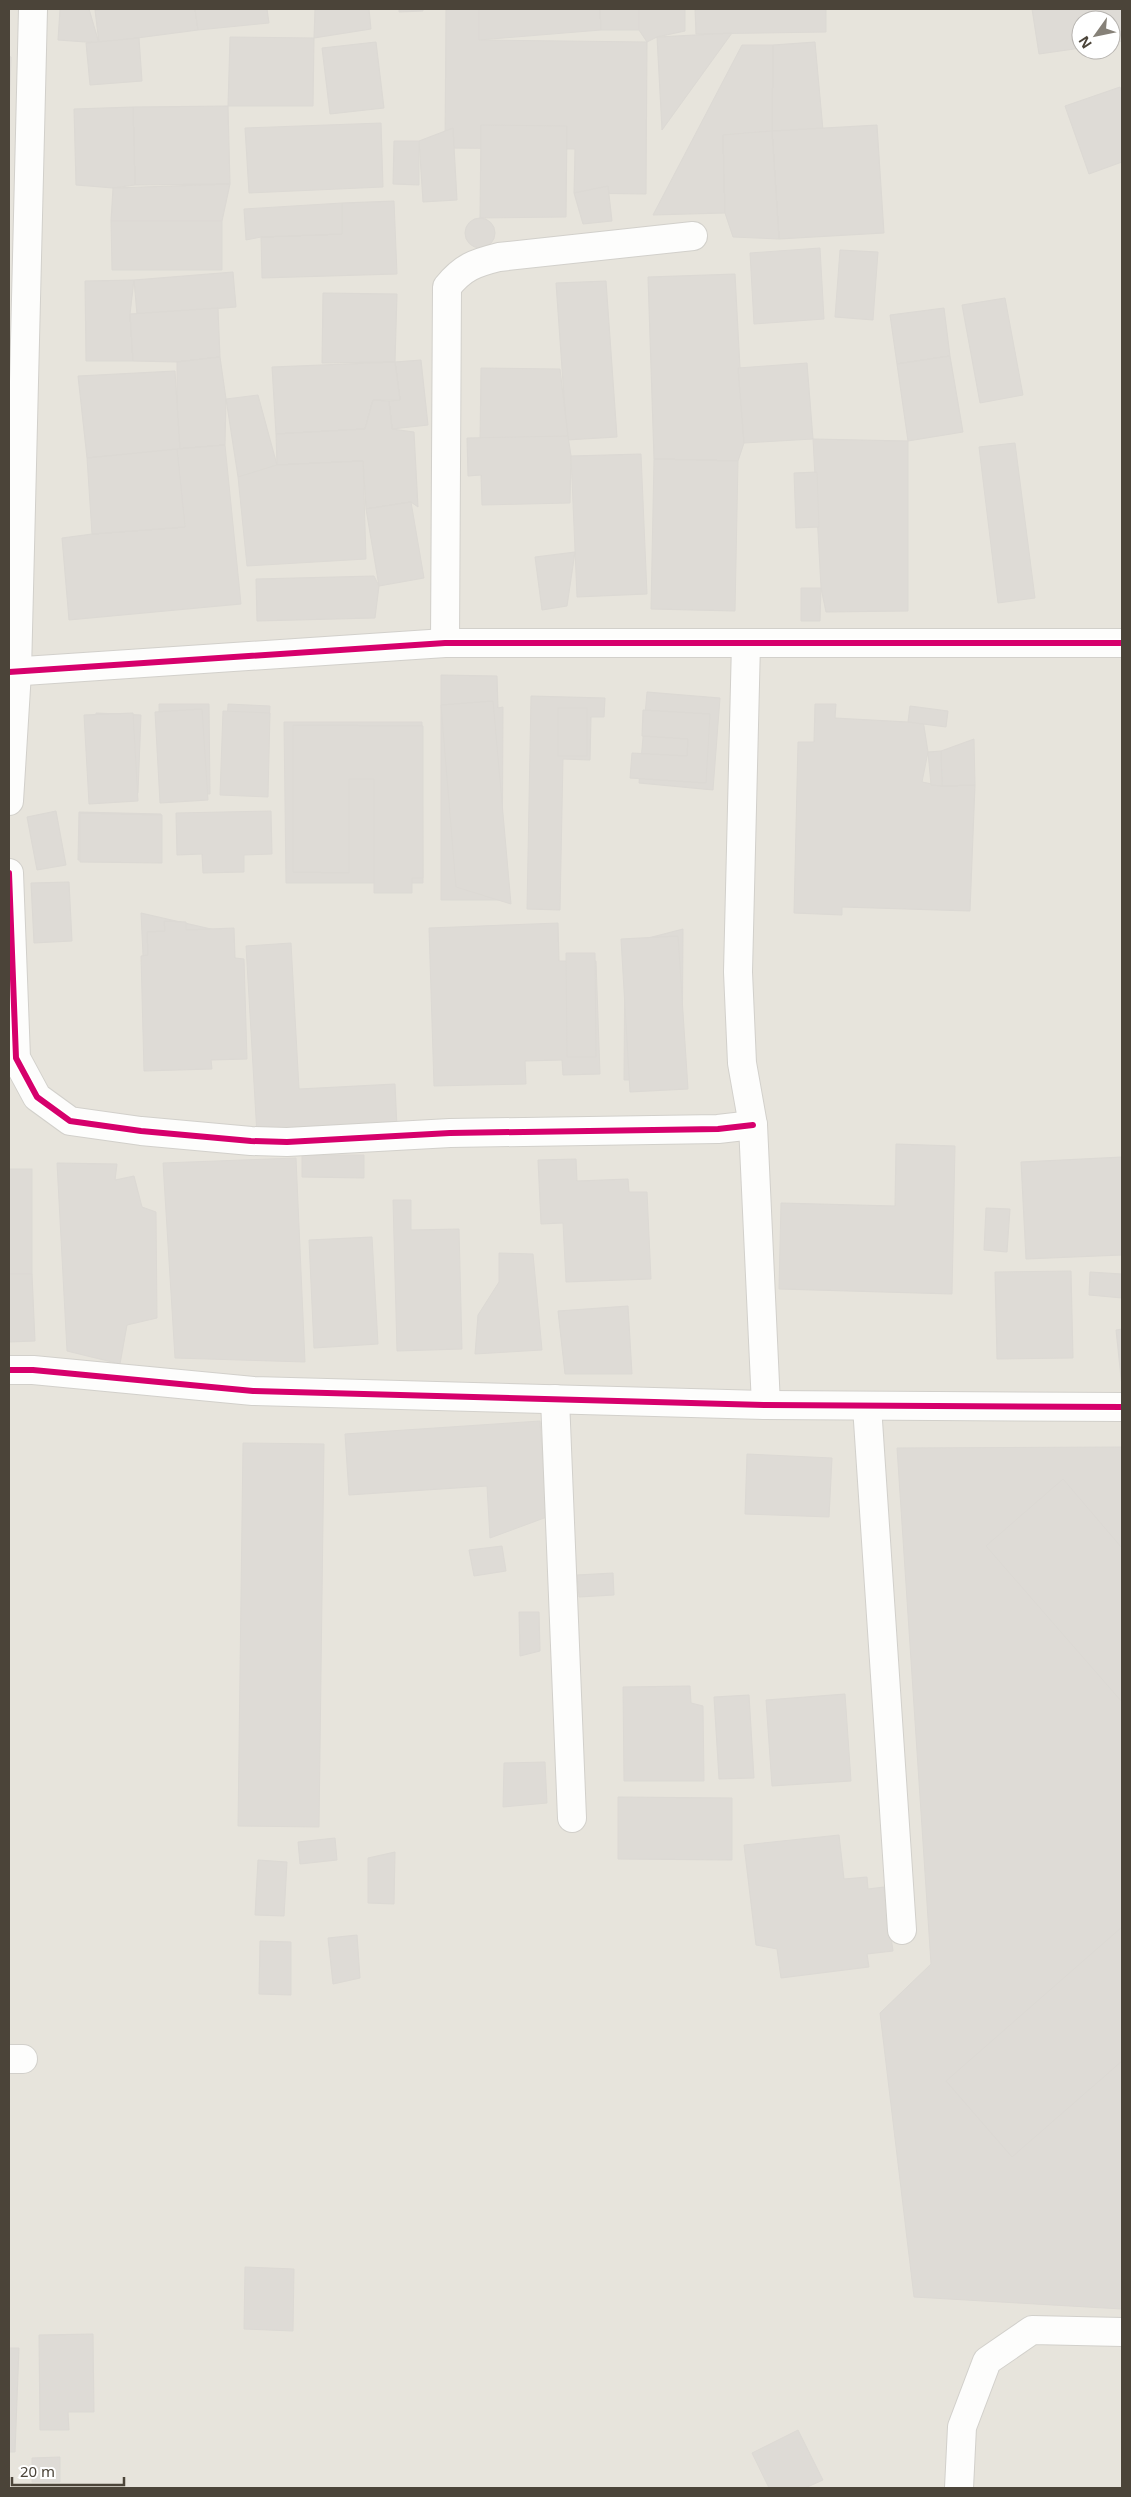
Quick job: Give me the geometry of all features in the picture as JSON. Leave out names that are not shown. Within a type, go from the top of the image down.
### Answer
[{"type":"street","points":[[9,801],[33,9]]},
{"type":"street","points":[[445,643],[447,288],[457,274],[475,264],[499,257],[693,236]]},
{"type":"street","points":[[13,672],[445,643],[1122,643]]},
{"type":"street","points":[[746,643],[738,972],[742,1063],[753,1125],[766,1404]]},
{"type":"street","points":[[9,873],[16,1058],[37,1097],[70,1121],[150,1132],[251,1141],[287,1142],[450,1133],[708,1129],[753,1125]]},
{"type":"street","points":[[9,1370],[33,1370],[253,1391],[868,1406],[1122,1407]]},
{"type":"street","points":[[555,1399],[572,1818]]},
{"type":"street","points":[[868,1406],[902,1930]]},
{"type":"street","points":[[959,2488],[962,2427],[987,2361],[1032,2330],[1122,2332]]},
{"type":"shaded area","points":[[9,9],[1122,9],[1122,2488],[9,2488]]},
{"type":"building","points":[[60,9],[89,9],[99,43],[58,40]]},
{"type":"building","points":[[195,9],[198,30],[99,43],[95,10]]},
{"type":"building","points":[[195,9],[267,9],[269,23],[198,30]]},
{"type":"building","points":[[315,9],[369,9],[371,29],[314,38]]},
{"type":"building","points":[[399,9],[423,9],[423,11],[399,12]]},
{"type":"building","points":[[446,9],[479,9],[479,40],[647,42],[646,194],[574,193],[575,149],[445,148]]},
{"type":"building","points":[[479,9],[600,9],[601,30],[479,40]]},
{"type":"building","points":[[600,9],[639,9],[639,30],[601,30]]},
{"type":"building","points":[[639,9],[685,9],[685,31],[657,37],[647,42],[639,30]]},
{"type":"building","points":[[695,9],[826,9],[826,32],[696,34]]},
{"type":"building","points":[[1032,9],[1122,9],[1122,41],[1121,10],[1071,10],[1071,49],[1039,54]]},
{"type":"building","points":[[732,33],[662,130],[657,37]]},
{"type":"building","points":[[230,37],[314,38],[313,106],[228,106]]},
{"type":"building","points":[[139,38],[142,81],[90,85],[86,43]]},
{"type":"building","points":[[376,42],[384,108],[330,114],[322,48]]},
{"type":"building","points":[[815,42],[823,130],[772,131],[773,45]]},
{"type":"building","points":[[742,45],[773,45],[772,131],[723,135],[725,213],[653,215]]},
{"type":"building","points":[[9,56],[11,57],[9,113]]},
{"type":"building","points":[[1120,87],[1122,93],[1122,162],[1089,174],[1065,106]]},
{"type":"building","points":[[228,106],[230,184],[135,185],[133,107]]},
{"type":"building","points":[[133,107],[135,185],[113,188],[76,185],[74,109]]},
{"type":"building","points":[[381,123],[383,187],[249,193],[245,128]]},
{"type":"building","points":[[481,125],[567,126],[566,217],[480,218]]},
{"type":"building","points":[[877,125],[884,233],[779,239],[772,131]]},
{"type":"building","points":[[453,128],[457,200],[423,202],[419,141]]},
{"type":"building","points":[[772,131],[779,239],[733,237],[725,213],[723,135]]},
{"type":"building","points":[[394,141],[419,141],[419,185],[393,184]]},
{"type":"building","points":[[230,184],[222,221],[111,221],[113,188]]},
{"type":"building","points":[[608,186],[612,221],[583,224],[574,193]]},
{"type":"building","points":[[394,201],[397,274],[262,278],[261,237],[342,234],[342,203]]},
{"type":"building","points":[[342,203],[342,234],[261,237],[246,240],[244,209]]},
{"type":"building","points":[[480,218],[491,222],[495,233],[491,244],[480,248],[469,244],[465,233],[469,222]]},
{"type":"building","points":[[111,221],[222,221],[222,270],[112,270]]},
{"type":"building","points":[[820,248],[824,319],[754,324],[750,253]]},
{"type":"building","points":[[840,250],[878,252],[873,320],[835,317]]},
{"type":"building","points":[[233,272],[236,307],[137,315],[134,280]]},
{"type":"building","points":[[735,274],[744,443],[738,461],[654,459],[648,277]]},
{"type":"building","points":[[134,280],[130,314],[133,361],[86,361],[85,281]]},
{"type":"building","points":[[606,281],[617,437],[567,440],[556,283]]},
{"type":"building","points":[[323,293],[397,294],[395,362],[322,363]]},
{"type":"building","points":[[1005,298],[1023,395],[980,403],[962,305]]},
{"type":"building","points":[[218,308],[220,357],[177,362],[133,361],[130,314]]},
{"type":"building","points":[[944,308],[950,356],[897,364],[890,315]]},
{"type":"building","points":[[950,356],[963,432],[908,441],[897,364]]},
{"type":"building","points":[[220,357],[226,399],[225,445],[177,449],[177,362]]},
{"type":"building","points":[[421,360],[428,425],[392,429],[389,401],[400,400],[395,362]]},
{"type":"building","points":[[395,362],[400,400],[373,400],[365,429],[276,434],[272,367]]},
{"type":"building","points":[[807,363],[813,439],[744,443],[738,368]]},
{"type":"building","points":[[481,368],[560,369],[568,436],[480,444]]},
{"type":"building","points":[[175,371],[180,450],[87,458],[78,376]]},
{"type":"building","points":[[258,395],[277,465],[238,477],[226,399]]},
{"type":"building","points":[[373,400],[389,401],[392,429],[414,432],[418,507],[411,502],[366,509],[363,461],[277,465],[276,434],[365,429]]},
{"type":"building","points":[[568,436],[571,456],[570,503],[482,505],[481,475],[468,476],[467,438]]},
{"type":"building","points":[[813,439],[908,441],[908,611],[826,612],[821,588]]},
{"type":"building","points":[[1015,443],[1035,598],[998,603],[979,447]]},
{"type":"building","points":[[225,445],[241,604],[69,620],[62,538],[185,527],[177,449]]},
{"type":"building","points":[[177,449],[185,527],[92,534],[87,458]]},
{"type":"building","points":[[641,454],[647,594],[577,597],[571,456]]},
{"type":"building","points":[[654,459],[738,461],[735,611],[651,609]]},
{"type":"building","points":[[363,461],[366,559],[247,566],[238,477],[277,465]]},
{"type":"building","points":[[817,472],[819,527],[796,528],[794,473]]},
{"type":"building","points":[[411,502],[424,578],[379,586],[366,509]]},
{"type":"building","points":[[575,552],[567,606],[542,610],[535,557]]},
{"type":"building","points":[[374,576],[379,586],[375,618],[257,621],[256,579]]},
{"type":"building","points":[[801,588],[821,588],[820,621],[801,621]]},
{"type":"building","points":[[441,675],[497,676],[498,708],[503,707],[502,900],[441,900]]},
{"type":"building","points":[[647,692],[720,698],[713,790],[639,783]]},
{"type":"building","points":[[531,696],[605,698],[604,717],[591,717],[590,760],[563,759],[560,910],[527,909]]},
{"type":"building","points":[[493,701],[511,904],[456,887],[441,705]]},
{"type":"building","points":[[159,704],[209,704],[210,794],[160,794]]},
{"type":"building","points":[[228,704],[270,706],[266,783],[224,781]]},
{"type":"building","points":[[815,704],[836,704],[835,718],[908,722],[923,720],[928,752],[922,782],[942,786],[975,785],[970,911],[842,907],[842,915],[794,913],[798,742],[814,742]]},
{"type":"building","points":[[910,706],[948,711],[946,727],[908,722]]},
{"type":"building","points":[[558,708],[587,708],[587,756],[558,756]]},
{"type":"building","points":[[202,709],[208,800],[160,803],[155,712]]},
{"type":"building","points":[[643,710],[710,714],[706,783],[630,778],[632,753],[687,756],[688,739],[642,736]]},
{"type":"building","points":[[223,711],[270,713],[268,797],[220,795]]},
{"type":"building","points":[[96,713],[141,715],[138,793],[93,791]]},
{"type":"building","points":[[133,713],[138,801],[89,804],[84,715]]},
{"type":"building","points":[[284,722],[422,722],[423,883],[286,883]]},
{"type":"building","points":[[293,725],[423,726],[423,878],[412,878],[412,893],[374,893],[374,779],[349,779],[349,873],[293,872]]},
{"type":"building","points":[[974,739],[975,785],[942,786],[941,751]]},
{"type":"building","points":[[941,751],[942,786],[931,785],[928,752]]},
{"type":"building","points":[[56,811],[66,865],[37,870],[27,817]]},
{"type":"building","points":[[271,811],[272,854],[244,855],[244,872],[203,873],[202,854],[177,855],[176,813]]},
{"type":"building","points":[[79,812],[161,814],[160,861],[78,860]]},
{"type":"building","points":[[80,813],[162,815],[162,863],[80,862]]},
{"type":"building","points":[[69,882],[72,941],[34,943],[31,883]]},
{"type":"building","points":[[141,913],[233,934],[239,1058],[148,1062]]},
{"type":"building","points":[[164,921],[186,922],[186,930],[234,928],[235,958],[244,959],[247,1059],[211,1060],[212,1069],[144,1071],[141,956],[148,955],[147,932],[165,931]]},
{"type":"building","points":[[558,923],[559,961],[596,961],[600,1074],[563,1075],[562,1060],[525,1061],[526,1084],[434,1086],[429,928]]},
{"type":"building","points":[[683,929],[682,1080],[624,1080],[625,944]]},
{"type":"building","points":[[678,936],[688,1089],[630,1092],[621,939]]},
{"type":"building","points":[[291,943],[299,1089],[395,1084],[397,1128],[257,1135],[246,946]]},
{"type":"building","points":[[566,953],[595,953],[596,1057],[567,1057]]},
{"type":"building","points":[[896,1144],[955,1146],[952,1294],[779,1289],[781,1203],[895,1206]]},
{"type":"building","points":[[302,1155],[364,1155],[364,1178],[302,1177]]},
{"type":"building","points":[[1122,1157],[1122,1255],[1026,1259],[1021,1162]]},
{"type":"building","points":[[296,1158],[305,1362],[175,1358],[163,1163]]},
{"type":"building","points":[[576,1159],[577,1181],[628,1179],[629,1192],[647,1192],[651,1279],[566,1282],[563,1223],[541,1224],[538,1160]]},
{"type":"building","points":[[57,1163],[117,1164],[115,1180],[134,1176],[142,1207],[156,1212],[157,1318],[127,1325],[120,1364],[67,1351]]},
{"type":"building","points":[[9,1169],[32,1169],[32,1274],[9,1274]]},
{"type":"building","points":[[393,1200],[411,1200],[411,1230],[459,1229],[462,1349],[397,1351]]},
{"type":"building","points":[[986,1208],[1010,1209],[1007,1252],[984,1250]]},
{"type":"building","points":[[372,1237],[378,1344],[314,1348],[309,1240]]},
{"type":"building","points":[[499,1253],[533,1254],[542,1350],[475,1354],[478,1315],[499,1282]]},
{"type":"building","points":[[1071,1271],[1073,1358],[997,1359],[995,1272]]},
{"type":"building","points":[[1090,1272],[1122,1274],[1122,1298],[1089,1295]]},
{"type":"building","points":[[9,1274],[32,1274],[35,1341],[9,1342]]},
{"type":"building","points":[[628,1306],[632,1374],[565,1374],[558,1311]]},
{"type":"building","points":[[1122,1329],[1122,1387],[1116,1330]]},
{"type":"building","points":[[540,1421],[547,1517],[490,1538],[487,1486],[349,1495],[345,1434]]},
{"type":"building","points":[[243,1443],[324,1444],[319,1827],[238,1826]]},
{"type":"building","points":[[1122,1447],[1122,2309],[914,2297],[880,2013],[931,1964],[897,1448]]},
{"type":"building","points":[[747,1454],[832,1458],[829,1517],[745,1514]]},
{"type":"building","points":[[1063,1479],[1122,1548],[1122,1702],[986,1546]]},
{"type":"building","points":[[502,1546],[506,1571],[474,1576],[469,1550]]},
{"type":"building","points":[[613,1573],[614,1595],[579,1597],[577,1575]]},
{"type":"building","points":[[519,1612],[539,1612],[540,1651],[520,1656]]},
{"type":"building","points":[[690,1686],[691,1703],[703,1706],[704,1781],[624,1781],[623,1687]]},
{"type":"building","points":[[845,1694],[851,1781],[772,1786],[766,1700]]},
{"type":"building","points":[[749,1695],[754,1778],[719,1779],[714,1697]]},
{"type":"building","points":[[545,1762],[547,1803],[503,1807],[504,1763]]},
{"type":"building","points":[[618,1797],[732,1798],[732,1860],[618,1859]]},
{"type":"building","points":[[839,1835],[844,1879],[867,1877],[868,1889],[884,1887],[893,1951],[867,1954],[869,1967],[781,1978],[777,1949],[756,1945],[744,1845]]},
{"type":"building","points":[[335,1838],[337,1860],[300,1864],[298,1842]]},
{"type":"building","points":[[395,1852],[394,1904],[368,1903],[368,1858]]},
{"type":"building","points":[[258,1860],[287,1862],[284,1916],[255,1915]]},
{"type":"building","points":[[1122,1927],[1122,2061],[1012,2157],[946,2081]]},
{"type":"building","points":[[357,1935],[360,1978],[333,1984],[328,1938]]},
{"type":"building","points":[[260,1941],[291,1942],[291,1995],[259,1994]]},
{"type":"building","points":[[245,2267],[294,2269],[293,2331],[244,2329]]},
{"type":"building","points":[[93,2334],[94,2412],[68,2412],[69,2430],[40,2430],[39,2335]]},
{"type":"building","points":[[9,2348],[19,2348],[15,2452],[9,2452]]},
{"type":"building","points":[[798,2430],[823,2480],[805,2488],[769,2488],[752,2453]]},
{"type":"building","points":[[60,2457],[60,2482],[32,2482],[32,2458]]},
{"type":"cycle path","points":[[9,672],[445,643],[1122,643]]},
{"type":"cycle path","points":[[9,873],[16,1058],[37,1097],[70,1121],[141,1131],[251,1141],[287,1142],[450,1133],[718,1129],[753,1125]]},
{"type":"cycle path","points":[[9,1370],[33,1370],[253,1391],[766,1405],[1122,1407]]}]
